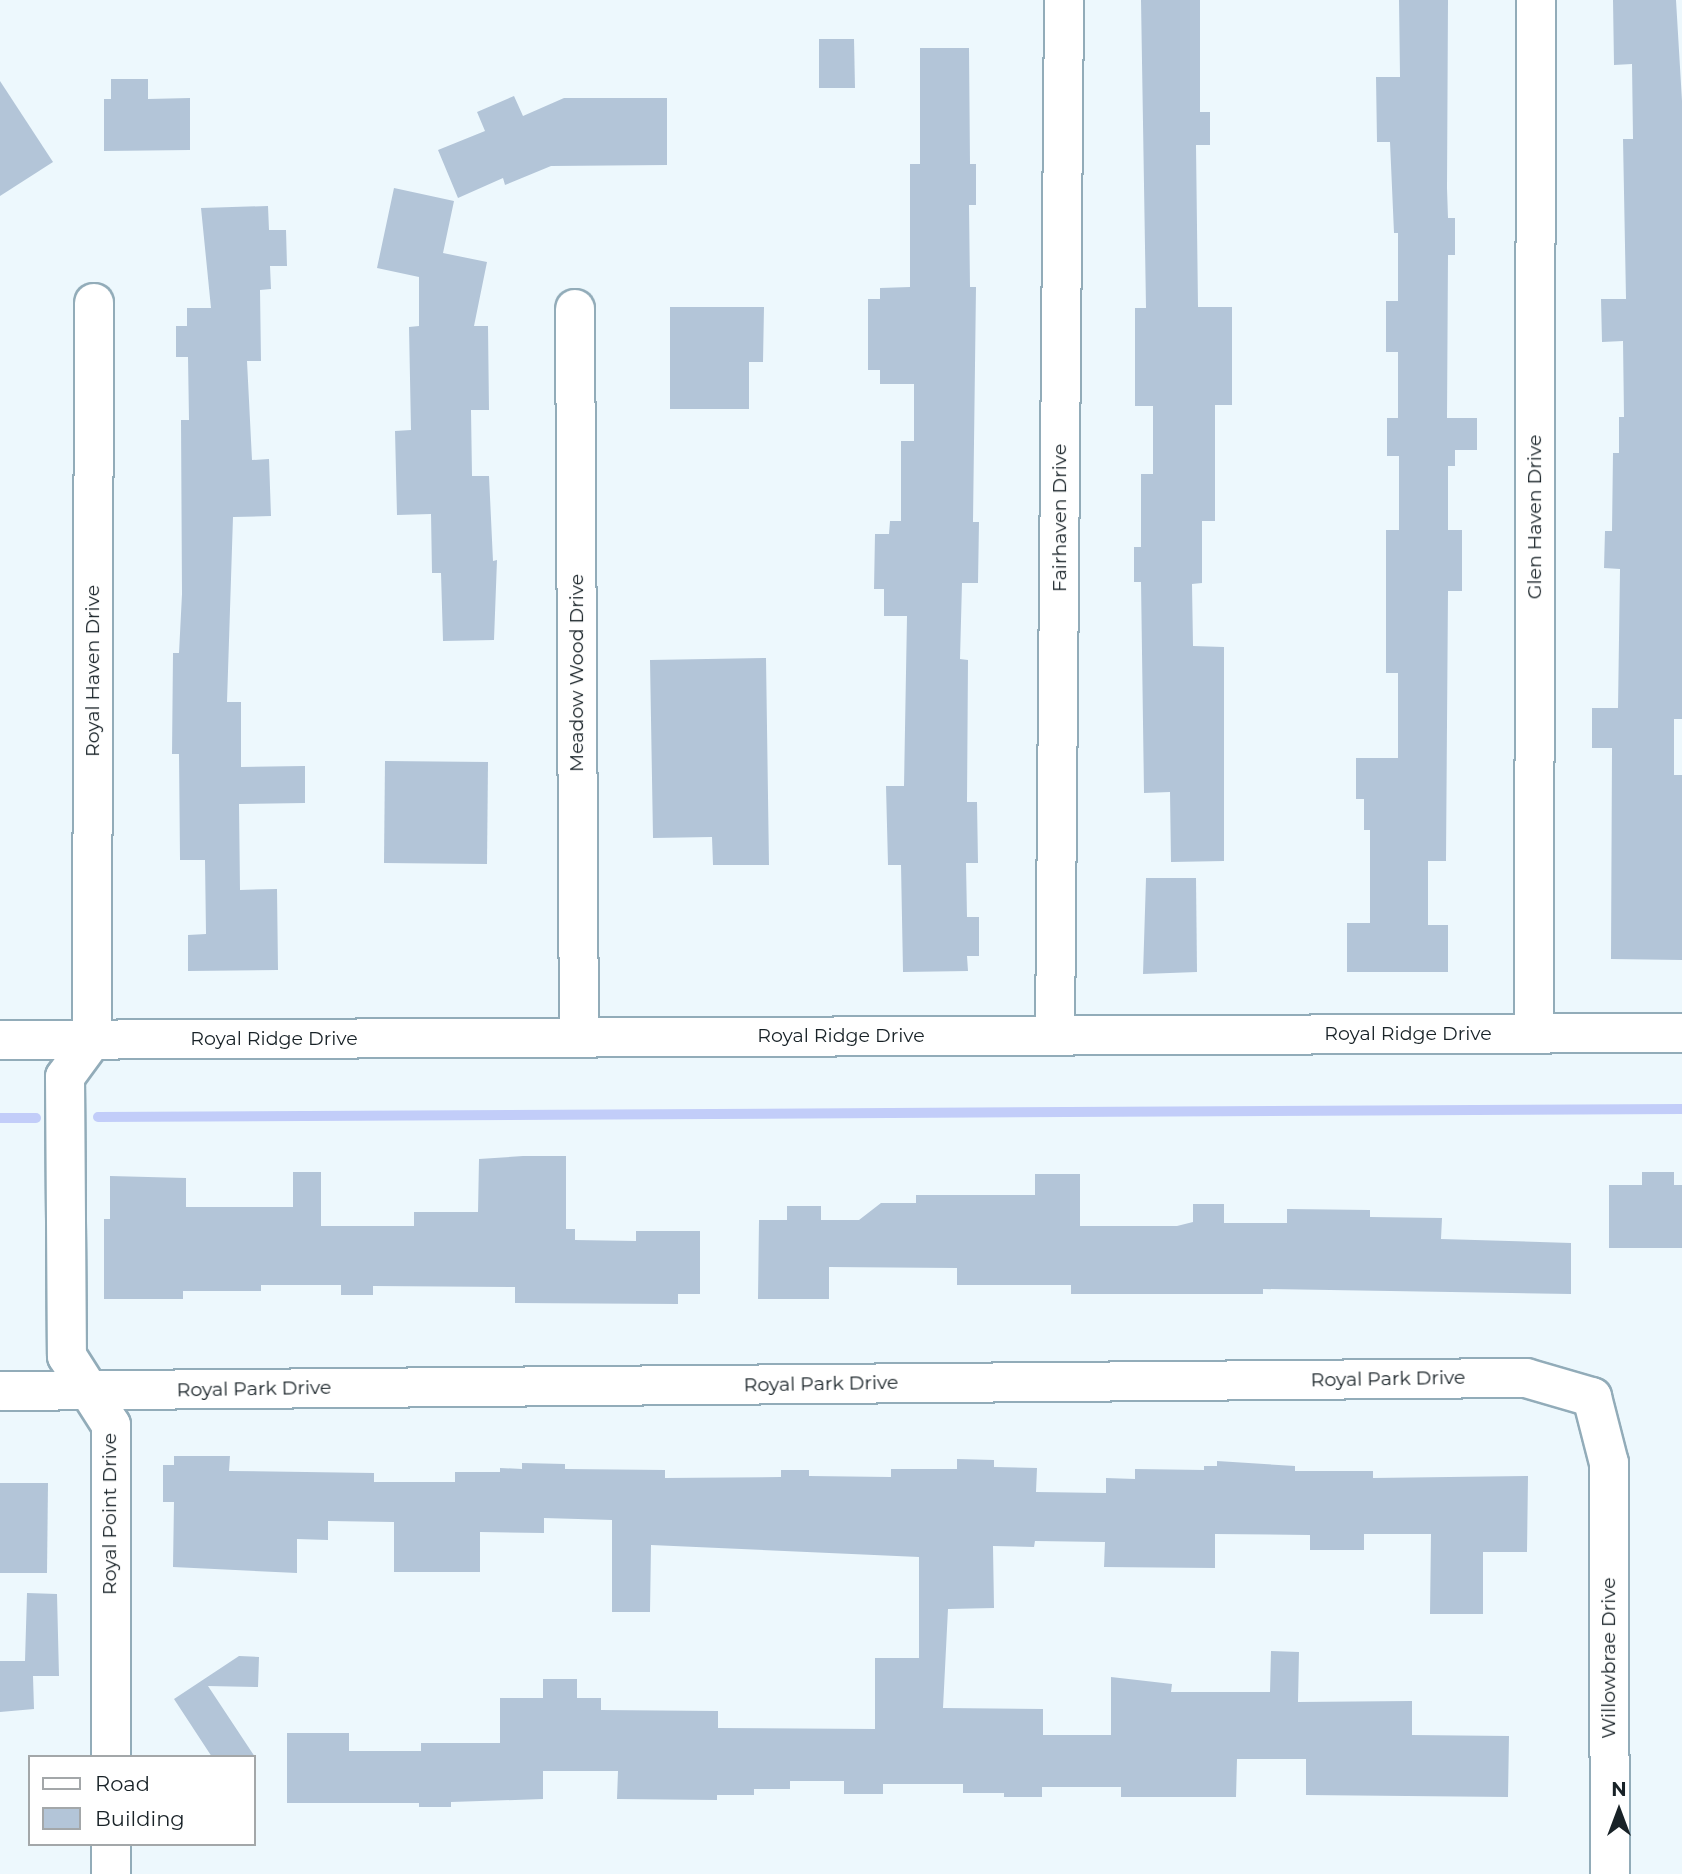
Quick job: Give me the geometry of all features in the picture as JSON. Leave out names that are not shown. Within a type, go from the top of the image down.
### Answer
[{"type":"street","name":"Fairhaven Drive","points":[[1055,1035],[1064,0]]},
{"type":"street","name":"Glen Haven Drive","points":[[1534,1033],[1536,0]]},
{"type":"street","name":"Royal Haven Drive","points":[[92,1040],[94,303]]},
{"type":"street","name":"Meadow Wood Drive","points":[[575,309],[579,1038]]},
{"type":"street","name":"Royal Ridge Drive","points":[[0,1040],[1682,1033]]},
{"type":"street","name":"Royal Point Drive","points":[[92,1040],[65,1077],[68,1356],[111,1425],[111,1755]]},
{"type":"street","name":"Royal Park Drive","points":[[0,1391],[1525,1378],[1592,1397],[1604,1443]]},
{"type":"street","name":"Willowbrae Drive","points":[[1604,1443],[1609,1463],[1610,1874]]},
{"type":"street","points":[[111,1846],[111,1874]]},
{"type":"building","points":[[1141,0],[1200,0],[1200,112],[1210,112],[1210,145],[1196,145],[1198,307],[1232,307],[1232,405],[1215,405],[1215,521],[1202,521],[1202,583],[1192,584],[1193,646],[1224,647],[1224,861],[1171,862],[1170,792],[1144,793],[1141,582],[1134,582],[1134,547],[1141,547],[1141,474],[1153,474],[1153,406],[1135,406],[1135,308],[1146,308]]},
{"type":"building","points":[[1399,0],[1448,0],[1447,188],[1448,218],[1455,218],[1455,255],[1448,255],[1447,418],[1477,418],[1477,450],[1455,450],[1455,466],[1448,466],[1448,530],[1462,530],[1462,591],[1448,591],[1446,861],[1428,861],[1428,925],[1448,925],[1448,972],[1347,972],[1347,923],[1370,923],[1370,830],[1364,830],[1364,799],[1356,799],[1356,758],[1398,758],[1398,673],[1386,673],[1386,530],[1399,530],[1399,456],[1387,456],[1387,418],[1398,418],[1398,352],[1386,352],[1386,301],[1398,301],[1398,233],[1394,233],[1390,142],[1377,142],[1376,77],[1400,77]]},
{"type":"building","points":[[1613,0],[1676,0],[1682,101],[1682,719],[1674,719],[1674,775],[1682,775],[1682,960],[1611,959],[1612,748],[1592,748],[1592,708],[1618,708],[1620,569],[1604,568],[1605,531],[1612,531],[1613,453],[1619,453],[1619,417],[1624,417],[1623,341],[1602,342],[1601,299],[1626,299],[1623,139],[1633,139],[1632,64],[1614,65]]},
{"type":"building","points":[[819,39],[854,39],[855,88],[819,88]]},
{"type":"building","points":[[920,48],[969,48],[970,164],[976,164],[976,205],[969,205],[970,287],[976,287],[973,522],[979,522],[978,583],[962,583],[960,659],[968,660],[967,802],[977,802],[978,863],[966,863],[967,917],[979,917],[979,956],[967,956],[968,971],[903,972],[901,865],[888,865],[886,786],[904,786],[907,616],[884,616],[884,589],[874,589],[875,534],[889,534],[890,521],[901,521],[901,441],[914,441],[914,384],[880,384],[880,370],[868,370],[868,299],[880,299],[880,288],[910,287],[910,164],[920,164]]},
{"type":"building","points":[[111,79],[148,79],[148,99],[190,98],[190,150],[104,151],[104,99],[111,99]]},
{"type":"building","points":[[0,81],[53,162],[0,196]]},
{"type":"building","points":[[514,96],[523,116],[564,98],[667,98],[667,165],[551,166],[505,185],[503,178],[458,198],[438,150],[485,131],[477,112]]},
{"type":"building","points":[[394,188],[454,201],[443,253],[487,262],[474,326],[488,326],[489,410],[471,410],[472,476],[489,476],[493,561],[497,560],[494,640],[443,641],[441,573],[432,573],[431,514],[397,515],[395,431],[411,430],[409,327],[419,326],[419,277],[377,268]]},
{"type":"building","points":[[268,206],[269,230],[286,230],[287,266],[270,266],[271,289],[260,290],[261,361],[247,361],[252,460],[269,459],[271,516],[233,517],[227,702],[241,702],[241,767],[305,766],[305,803],[239,804],[240,890],[277,889],[278,970],[188,971],[188,935],[206,934],[205,860],[180,860],[179,754],[172,754],[173,653],[179,653],[182,594],[181,420],[189,420],[188,357],[176,357],[176,326],[187,326],[187,308],[211,308],[201,208]]},
{"type":"building","points":[[670,307],[764,307],[763,362],[749,362],[749,409],[670,409]]},
{"type":"building","points":[[766,658],[769,865],[713,865],[712,837],[653,838],[650,660]]},
{"type":"building","points":[[385,761],[488,762],[487,864],[384,863]]},
{"type":"building","points":[[1146,878],[1196,878],[1197,972],[1143,974]]},
{"type":"building","points":[[566,1156],[566,1229],[575,1229],[575,1240],[636,1241],[636,1231],[700,1231],[700,1294],[678,1294],[678,1304],[515,1303],[515,1287],[373,1286],[373,1295],[341,1295],[341,1285],[261,1285],[261,1291],[183,1291],[183,1299],[104,1299],[104,1219],[110,1219],[110,1176],[186,1178],[186,1207],[293,1207],[293,1172],[321,1172],[321,1226],[414,1226],[414,1212],[478,1212],[479,1159]]},
{"type":"building","points":[[1642,1172],[1674,1172],[1674,1185],[1682,1185],[1682,1248],[1609,1248],[1609,1185],[1642,1185]]},
{"type":"building","points":[[1035,1174],[1080,1174],[1080,1226],[1177,1226],[1193,1222],[1193,1204],[1224,1204],[1224,1223],[1287,1223],[1287,1209],[1370,1210],[1370,1217],[1442,1218],[1441,1239],[1571,1243],[1571,1294],[1263,1289],[1263,1294],[1071,1294],[1071,1285],[957,1285],[957,1268],[829,1267],[829,1299],[758,1299],[759,1220],[787,1220],[787,1206],[821,1206],[821,1220],[859,1220],[881,1203],[916,1203],[916,1195],[1035,1195]]},
{"type":"building","points":[[174,1456],[230,1456],[229,1471],[374,1473],[374,1482],[455,1482],[455,1472],[500,1472],[500,1468],[522,1469],[522,1463],[565,1464],[565,1469],[665,1470],[665,1478],[781,1477],[781,1470],[809,1470],[809,1476],[891,1477],[891,1469],[957,1469],[957,1459],[994,1460],[994,1467],[1037,1468],[1036,1492],[1106,1493],[1106,1478],[1135,1479],[1135,1469],[1204,1470],[1204,1466],[1217,1466],[1217,1461],[1295,1466],[1295,1471],[1373,1471],[1373,1478],[1528,1476],[1527,1552],[1483,1552],[1483,1614],[1430,1614],[1431,1534],[1364,1534],[1364,1550],[1310,1550],[1310,1535],[1215,1534],[1215,1568],[1104,1567],[1105,1542],[1035,1541],[1034,1547],[993,1546],[994,1608],[948,1609],[943,1708],[1043,1709],[1043,1735],[1111,1735],[1111,1677],[1172,1684],[1171,1692],[1270,1692],[1271,1651],[1299,1652],[1298,1702],[1412,1701],[1412,1735],[1509,1736],[1508,1797],[1306,1795],[1306,1759],[1237,1759],[1236,1797],[1121,1797],[1121,1787],[1042,1787],[1042,1797],[1004,1797],[1004,1793],[963,1793],[963,1784],[883,1784],[883,1794],[844,1794],[844,1781],[790,1781],[790,1789],[754,1789],[754,1795],[717,1795],[717,1800],[617,1799],[618,1771],[543,1771],[543,1799],[451,1802],[451,1807],[419,1807],[419,1803],[287,1803],[287,1733],[349,1733],[349,1751],[421,1751],[421,1743],[500,1743],[500,1698],[543,1698],[543,1679],[577,1679],[577,1698],[601,1698],[601,1710],[718,1711],[718,1728],[875,1729],[875,1658],[919,1658],[919,1557],[651,1545],[650,1612],[612,1612],[612,1520],[544,1518],[544,1533],[480,1532],[480,1572],[394,1572],[394,1522],[328,1521],[328,1540],[297,1539],[297,1573],[173,1567],[174,1502],[163,1502],[163,1465],[174,1465]]},
{"type":"building","points":[[0,1483],[48,1483],[47,1573],[0,1573]]},
{"type":"building","points":[[27,1593],[57,1594],[59,1676],[33,1676],[34,1709],[0,1712],[0,1661],[25,1661]]},
{"type":"building","points":[[239,1656],[259,1657],[258,1687],[208,1686],[254,1755],[211,1755],[174,1699]]},
{"type":"waterway","points":[[98,1117],[1682,1109]]},
{"type":"waterway","points":[[0,1118],[36,1118]]}]
